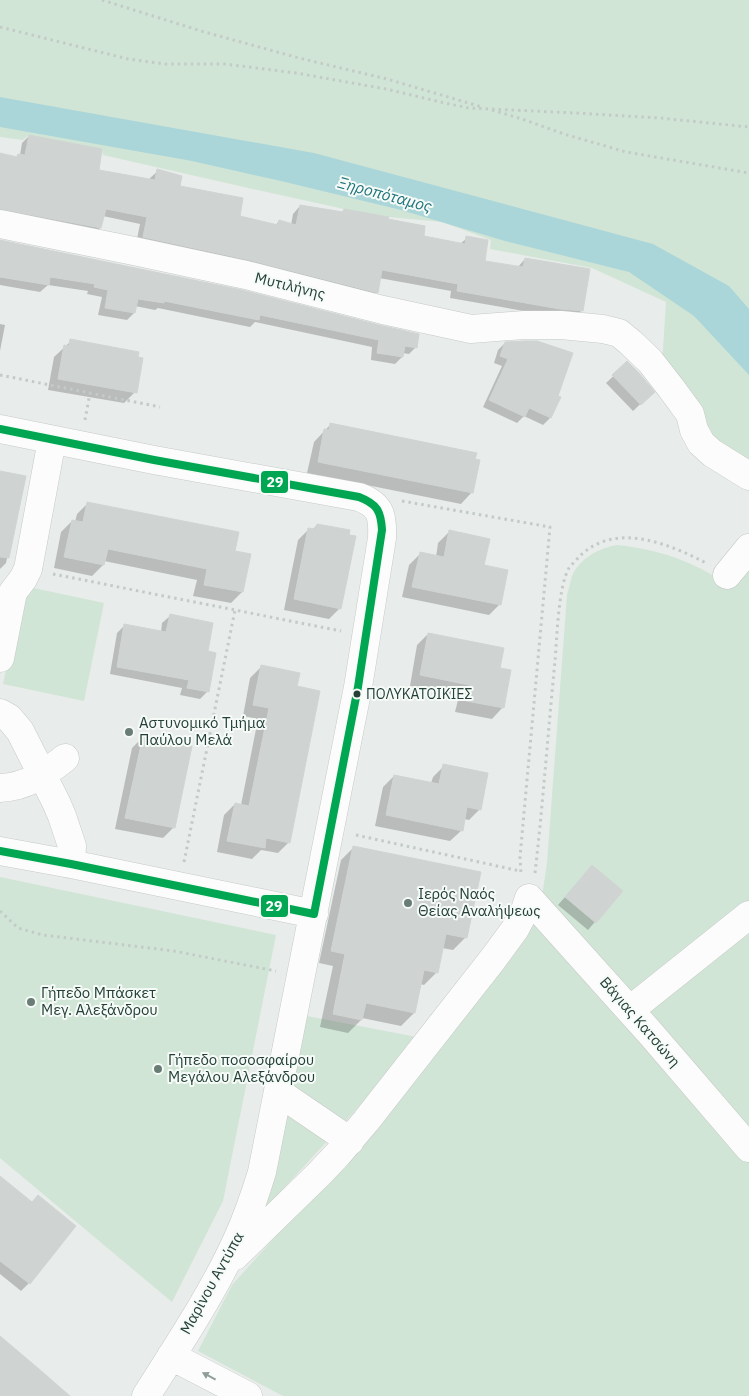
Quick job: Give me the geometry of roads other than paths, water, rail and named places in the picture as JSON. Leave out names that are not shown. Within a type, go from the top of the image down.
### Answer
[{"type":"street","name":"Μυτιλήνης","points":[[0,224],[246,275],[383,310],[471,329],[524,325],[561,325],[603,329],[618,333],[650,361],[690,414],[694,430],[701,443],[712,453],[749,476]]},
{"type":"street","points":[[0,429],[52,440],[28,569],[13,592],[0,658]]},
{"type":"street","name":"Μαρίνου Αντύπα","points":[[52,440],[354,496],[367,500],[377,510],[382,538],[367,636],[331,829],[264,1163],[246,1218],[223,1268],[149,1395]]},
{"type":"street","points":[[727,575],[749,548]]},
{"type":"street","points":[[0,712],[20,731],[43,775],[62,816],[72,846],[71,864]]},
{"type":"street","points":[[0,788],[19,786],[43,775],[65,758]]},
{"type":"street","points":[[0,850],[314,914]]},
{"type":"street","name":"Βάγιας Κατσώνη","points":[[350,1141],[493,960],[515,929],[529,898],[630,1010],[749,1148]]},
{"type":"street","points":[[630,1010],[749,915]]},
{"type":"street","points":[[223,1268],[301,1193],[350,1141],[278,1092]]},
{"type":"street","points":[[171,1356],[248,1396]]},
{"type":"water","name":"Ξηροπόταμος","points":[[0,97],[314,153],[653,244],[729,286],[749,309],[749,375],[694,316],[629,272],[505,241],[401,210],[281,181],[192,161],[0,127]]},
{"type":"place","name":"ΠΟΛΥΚΑΤΟΙΚΙΕΣ","points":[[357,694]]},
{"type":"place","name":"Αστυνομικό Τμήμα Παύλου Μελά","points":[[129,732]]},
{"type":"place","name":"Ιερός Ναός Θείας Αναλήψεως","points":[[408,903]]},
{"type":"place","name":"Γήπεδο Μπάσκετ Μεγ. Αλεξάνδρου","points":[[31,1002]]},
{"type":"place","name":"Γήπεδο ποσοσφαίρου Μεγάλου Αλεξάνδρου","points":[[158,1069]]}]
